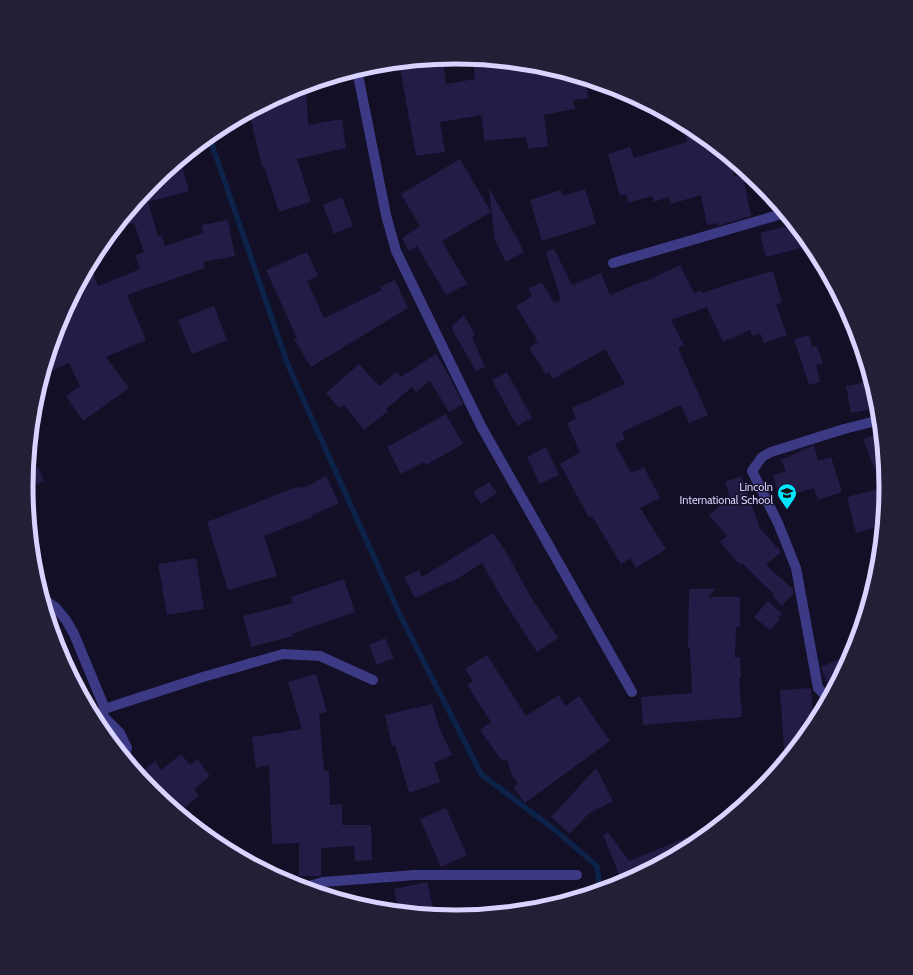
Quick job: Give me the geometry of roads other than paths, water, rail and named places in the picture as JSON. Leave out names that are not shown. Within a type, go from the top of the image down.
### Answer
[{"type":"street","points":[[358,76],[386,215],[396,251],[480,426],[632,692]]},
{"type":"street","points":[[613,263],[780,214]]},
{"type":"street","points":[[825,695],[818,688],[796,568],[778,523],[752,471],[762,457],[771,452],[874,422]]},
{"type":"street","points":[[49,603],[55,607],[66,620],[71,629],[100,714],[120,733],[127,748],[126,751]]},
{"type":"street","points":[[100,714],[203,677],[283,654],[320,656],[374,680]]},
{"type":"street","points":[[311,885],[323,882],[415,875],[577,875]]},
{"type":"waterway","points":[[211,143],[288,365],[399,613],[481,774],[555,830],[597,866],[599,887]]},
{"type":"place","name":"Lincoln International School","points":[[787,510]]}]
